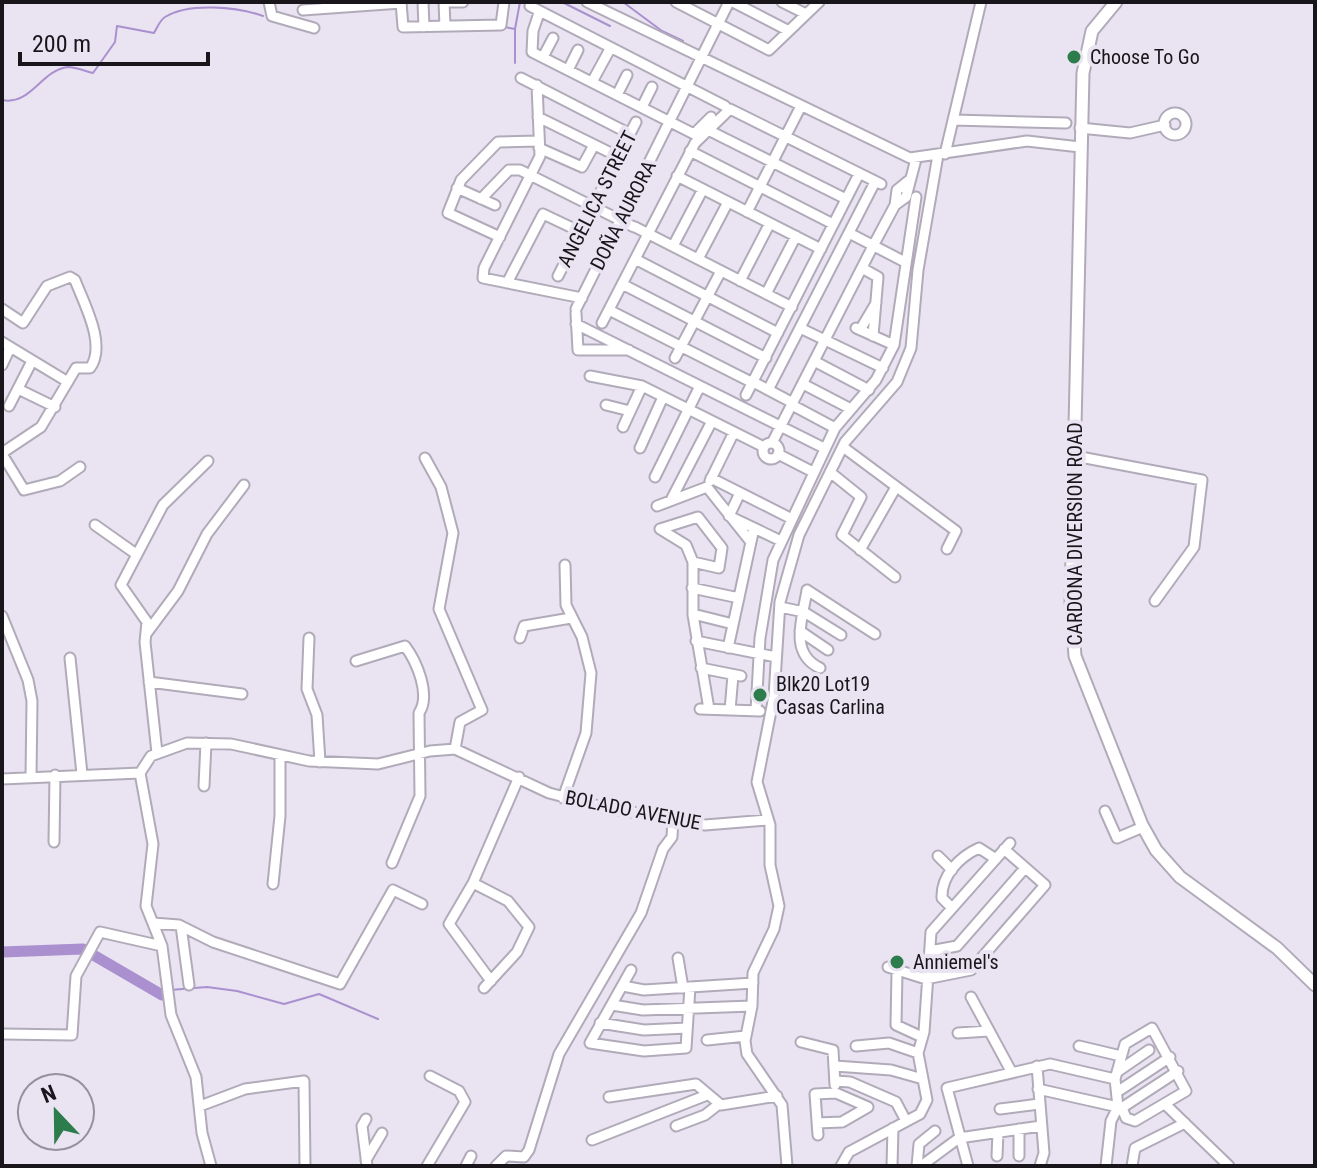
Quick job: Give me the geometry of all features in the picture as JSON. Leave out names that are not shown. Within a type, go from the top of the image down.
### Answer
[{"type":"main road","name":"CARDONA DIVERSION ROAD","points":[[1116,2],[1092,31],[1085,51],[1080,128],[1073,642],[1143,827],[1156,850],[1180,877],[1277,948],[1315,985]]},
{"type":"street","points":[[269,2],[272,16],[314,28]]},
{"type":"street","points":[[303,10],[401,2],[403,27],[501,25],[504,2]]},
{"type":"street","points":[[423,2],[424,27]]},
{"type":"street","points":[[445,26],[444,2],[463,2]]},
{"type":"street","points":[[587,2],[916,159],[1027,141],[1080,147]]},
{"type":"street","points":[[676,2],[769,50],[819,2]]},
{"type":"street","points":[[731,2],[789,31]]},
{"type":"street","name":"DOÑA AURORA","points":[[576,315],[620,220],[731,2]]},
{"type":"street","points":[[782,2],[806,14]]},
{"type":"street","points":[[787,1166],[786,1116],[777,1096],[747,1054],[746,1036],[756,962],[778,917],[770,865],[768,820],[757,778],[774,696],[780,607],[799,535],[830,472],[843,447],[897,382],[911,348],[918,270],[941,155],[954,120],[981,2]]},
{"type":"street","points":[[530,6],[725,106]]},
{"type":"street","points":[[539,13],[532,52],[694,134],[711,117]]},
{"type":"street","points":[[543,57],[553,38]]},
{"type":"street","points":[[592,82],[610,49]]},
{"type":"street","points":[[568,70],[578,50]]},
{"type":"street","points":[[617,95],[627,75]]},
{"type":"street","points":[[521,78],[630,134]]},
{"type":"street","points":[[537,85],[540,156],[484,268],[483,278],[582,298]]},
{"type":"street","points":[[642,107],[652,87]]},
{"type":"street","points":[[747,212],[801,106]]},
{"type":"street","points":[[602,323],[690,151],[730,109],[878,183],[768,390]]},
{"type":"street","points":[[538,117],[619,157]]},
{"type":"street","points":[[954,120],[1066,123]]},
{"type":"street","name":"ANGELICA STREET","points":[[558,276],[636,122]]},
{"type":"street","points":[[1080,128],[1125,133],[1165,125]]},
{"type":"street","points":[[708,130],[846,199]]},
{"type":"street","points":[[500,237],[448,213],[457,188],[498,142],[539,144],[582,167],[594,145]]},
{"type":"street","points":[[690,151],[833,224]]},
{"type":"street","points":[[813,472],[778,454],[767,458],[768,445],[803,384],[895,205],[897,190],[908,181],[916,159]]},
{"type":"street","points":[[481,199],[512,169],[531,175],[792,307]]},
{"type":"street","points":[[746,395],[755,384],[859,174]]},
{"type":"street","points":[[677,176],[821,249]]},
{"type":"street","points":[[457,188],[495,205]]},
{"type":"street","points":[[673,246],[703,189]]},
{"type":"street","points":[[693,562],[719,568],[722,548],[698,517],[660,529],[686,545],[693,562],[693,614],[704,709],[759,711],[759,655],[770,575],[790,518],[824,448],[835,428],[869,390],[894,345],[916,197]]},
{"type":"street","points":[[698,259],[728,202]]},
{"type":"street","points":[[507,283],[543,214],[581,232]]},
{"type":"street","points":[[740,281],[770,223]]},
{"type":"street","points":[[849,233],[905,262]]},
{"type":"street","points":[[766,294],[796,236]]},
{"type":"street","points":[[635,259],[778,333]]},
{"type":"street","points":[[862,268],[878,277],[873,336]]},
{"type":"street","points":[[675,358],[721,271]]},
{"type":"street","points":[[2,309],[23,323],[47,286],[64,278],[75,280],[95,337],[93,365],[76,368],[41,427],[2,454],[24,490],[60,481],[80,467]]},
{"type":"street","points":[[622,284],[766,358]]},
{"type":"street","points":[[876,303],[858,329],[894,345]]},
{"type":"street","points":[[609,310],[768,390],[835,428]]},
{"type":"street","points":[[576,315],[629,350],[824,448]]},
{"type":"street","points":[[576,315],[578,350],[629,350]]},
{"type":"street","points":[[800,328],[883,368]]},
{"type":"street","points":[[2,365],[6,345],[31,363],[68,382]]},
{"type":"street","points":[[814,361],[869,390]]},
{"type":"street","points":[[9,406],[31,363]]},
{"type":"street","points":[[590,376],[642,386],[734,432],[768,445]]},
{"type":"street","points":[[803,384],[851,409]]},
{"type":"street","points":[[623,427],[642,386]]},
{"type":"street","points":[[655,477],[700,386]]},
{"type":"street","points":[[18,389],[55,407]]},
{"type":"street","points":[[640,448],[663,397]]},
{"type":"street","points":[[606,405],[630,411]]},
{"type":"street","points":[[672,498],[712,421]]},
{"type":"street","points":[[709,483],[734,432]]},
{"type":"street","points":[[843,447],[956,531],[947,549]]},
{"type":"street","points":[[1075,456],[1202,480],[1194,547],[1155,601]]},
{"type":"street","points":[[211,1166],[196,1077],[171,1015],[162,946],[146,906],[152,833],[140,773],[145,763],[157,753],[187,743],[231,744],[320,762],[378,764],[455,749],[460,722],[482,710],[439,609],[453,533],[441,487],[425,458]]},
{"type":"street","points":[[157,753],[149,682],[147,622],[120,587],[163,505],[208,461]]},
{"type":"street","points":[[830,472],[861,497],[842,533],[895,577]]},
{"type":"street","points":[[709,483],[729,516],[750,541]]},
{"type":"street","points":[[657,506],[709,483],[740,493],[790,518]]},
{"type":"street","points":[[146,634],[178,591],[207,534],[244,485]]},
{"type":"street","points":[[860,550],[896,487]]},
{"type":"street","points":[[729,516],[740,493]]},
{"type":"street","points":[[729,516],[781,541]]},
{"type":"street","points":[[95,525],[136,554]]},
{"type":"street","points":[[728,648],[754,528]]},
{"type":"street","points":[[563,798],[586,733],[591,673],[582,637],[571,618],[564,590],[565,565]]},
{"type":"street","points":[[692,588],[739,598]]},
{"type":"street","points":[[820,668],[810,662],[799,644],[807,590],[875,634]]},
{"type":"street","points":[[780,607],[804,612],[841,635]]},
{"type":"street","points":[[693,614],[733,624]]},
{"type":"street","points":[[2,616],[28,680],[32,701],[31,777]]},
{"type":"street","points":[[520,638],[524,626],[571,618]]},
{"type":"street","points":[[800,631],[828,650]]},
{"type":"street","points":[[309,638],[307,689],[317,715],[320,762]]},
{"type":"street","points":[[696,641],[776,657]]},
{"type":"street","points":[[356,661],[401,647],[408,648],[424,693],[425,704],[419,713],[420,796],[392,863]]},
{"type":"street","points":[[70,658],[82,774]]},
{"type":"street","points":[[701,668],[737,676],[730,710]]},
{"type":"street","points":[[149,682],[242,694]]},
{"type":"street","points":[[204,786],[206,743]]},
{"type":"street","name":"BOLADO AVENUE","points":[[455,749],[563,798],[705,825],[768,820]]},
{"type":"street","points":[[273,884],[279,831],[280,755]]},
{"type":"street","points":[[2,779],[140,773]]},
{"type":"street","points":[[54,842],[55,775]]},
{"type":"street","points":[[473,883],[508,901],[529,927],[517,952],[488,984],[449,924],[473,883],[519,777]]},
{"type":"street","points":[[1105,811],[1117,838],[1143,827]]},
{"type":"street","points":[[496,1166],[506,1156],[524,1157],[529,1150],[559,1054],[641,913],[663,849],[672,837],[673,818]]},
{"type":"street","points":[[841,1166],[849,1152],[920,1114],[927,1100],[918,1053],[922,1037],[926,979],[931,932],[1007,846],[1025,868],[1045,885],[971,970],[926,979],[893,969],[896,1025],[922,1037]]},
{"type":"street","points":[[952,908],[942,898],[941,885],[952,870],[970,852],[979,848],[996,859]]},
{"type":"street","points":[[938,856],[952,870]]},
{"type":"street","points":[[930,951],[957,946],[1025,868]]},
{"type":"street","points":[[153,923],[181,926],[213,942],[340,984],[393,890],[422,904]]},
{"type":"street","points":[[181,926],[189,985]]},
{"type":"street","points":[[2,1034],[72,1035],[76,976],[100,932],[162,946]]},
{"type":"street","points":[[631,970],[590,1043],[644,1051],[686,1048],[688,1009],[682,965],[678,958]]},
{"type":"street","points":[[623,986],[644,990],[753,983]]},
{"type":"street","points":[[971,997],[1011,1071]]},
{"type":"street","points":[[612,1005],[643,1010],[752,1006]]},
{"type":"street","points":[[600,1023],[644,1030],[687,1028]]},
{"type":"street","points":[[1152,1028],[1178,1071],[1186,1091],[1135,1121],[1126,1118],[1119,1109],[1117,1092],[1116,1076],[1121,1056],[1125,1044],[1152,1028]]},
{"type":"street","points":[[958,1033],[989,1031]]},
{"type":"street","points":[[707,1040],[746,1036]]},
{"type":"street","points":[[801,1042],[833,1050],[836,1093]]},
{"type":"street","points":[[856,1046],[889,1043],[918,1053]]},
{"type":"street","points":[[1079,1046],[1121,1056]]},
{"type":"street","points":[[968,1166],[947,1088],[1050,1064],[1116,1076],[1149,1050]]},
{"type":"street","points":[[1117,1092],[1170,1057]]},
{"type":"street","points":[[835,1066],[891,1070],[923,1079]]},
{"type":"street","points":[[1037,1066],[1044,1153],[1040,1166]]},
{"type":"street","points":[[1106,1166],[1111,1121],[1119,1109],[1178,1071]]},
{"type":"street","points":[[427,1166],[465,1102],[459,1091],[430,1076]]},
{"type":"street","points":[[200,1106],[245,1089],[304,1081],[305,1166]]},
{"type":"street","points":[[835,1081],[850,1082],[896,1102],[906,1121]]},
{"type":"street","points":[[609,1097],[696,1084],[719,1104]]},
{"type":"street","points":[[1038,1089],[1119,1109]]},
{"type":"street","points":[[817,1123],[842,1122],[868,1107],[836,1093],[815,1094],[817,1123],[818,1135]]},
{"type":"street","points":[[592,1140],[707,1095]]},
{"type":"street","points":[[676,1126],[705,1115],[719,1104],[777,1096]]},
{"type":"street","points":[[1000,1109],[1039,1104]]},
{"type":"street","points":[[1167,1106],[1229,1166]]},
{"type":"street","points":[[366,1119],[362,1126],[367,1163]]},
{"type":"street","points":[[1132,1166],[1135,1148],[1185,1123]]},
{"type":"street","points":[[919,1166],[959,1138],[1041,1126]]},
{"type":"street","points":[[892,1166],[893,1128]]},
{"type":"street","points":[[1019,1129],[1019,1156]]},
{"type":"street","points":[[919,1166],[919,1144],[935,1131]]},
{"type":"street","points":[[997,1156],[998,1132]]},
{"type":"street","points":[[367,1163],[382,1133]]},
{"type":"street","points":[[466,1166],[471,1156]]},
{"type":"waterway","points":[[504,27],[515,29],[520,2]]},
{"type":"waterway","points":[[562,2],[610,26]]},
{"type":"waterway","points":[[623,2],[662,31],[683,41]]},
{"type":"waterway","points":[[2,100],[21,98],[50,74],[68,67],[93,73],[115,42],[117,26],[154,33],[165,17],[200,8],[227,8],[263,16]]},
{"type":"waterway","points":[[515,29],[515,63]]},
{"type":"waterway","points":[[2,952],[83,949],[162,995]]},
{"type":"waterway","points":[[170,990],[207,987],[237,991],[284,1004],[319,994],[378,1019]]},
{"type":"place","name":"Choose To Go","points":[[1074,57]]},
{"type":"place","name":"Blk20 Lot19 Casas Carlina","points":[[760,695]]},
{"type":"place","name":"Anniemel's","points":[[897,962]]}]
